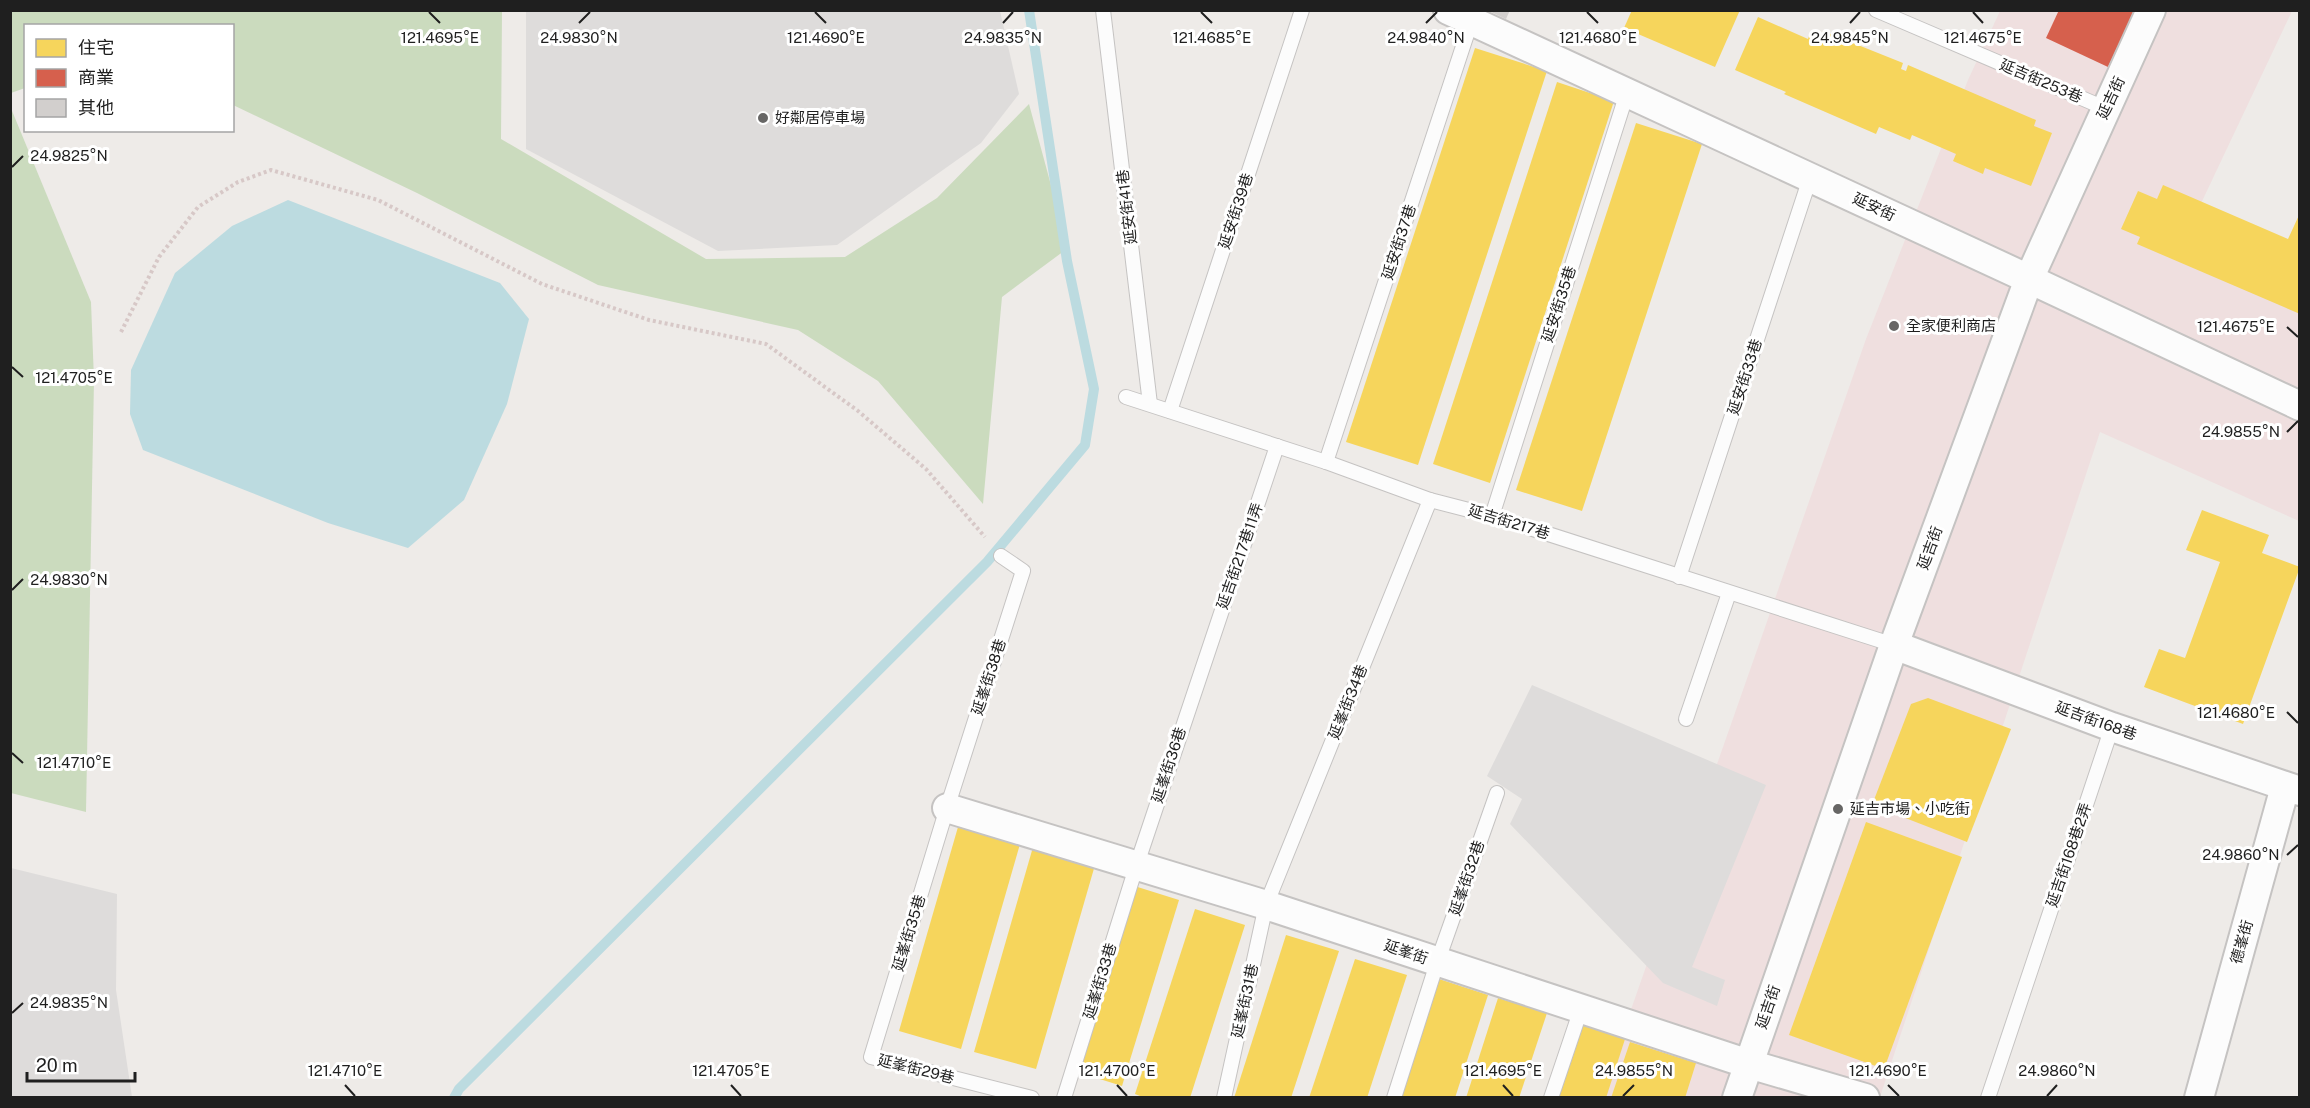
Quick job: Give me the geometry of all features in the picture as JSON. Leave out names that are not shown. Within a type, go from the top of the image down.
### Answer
[{"type":"street","name":"延吉街","points":[[1737,1098],[1894,645],[2029,279],[2151,10]]},
{"type":"street","name":"延安街","points":[[1459,16],[2300,406]]},
{"type":"street","name":"延吉街168巷","points":[[1894,645],[2112,727],[2292,789]]},
{"type":"street","name":"德峯街","points":[[2199,1098],[2292,789]]},
{"type":"street","name":"延峯街","points":[[947,808],[1032,835],[1137,864],[1749,1064],[1855,1096]]},
{"type":"lane","name":"延安街41巷","points":[[1103,10],[1150,404]]},
{"type":"lane","name":"延安街39巷","points":[[1170,411],[1302,10]]},
{"type":"lane","name":"延吉街253巷","points":[[1876,10],[2107,109]]},
{"type":"lane","name":"延安街37巷","points":[[1326,462],[1459,16]]},
{"type":"lane","name":"延安街35巷","points":[[1492,516],[1627,93]]},
{"type":"lane","name":"延安街33巷","points":[[1679,577],[1810,178]]},
{"type":"lane","name":"延吉街217巷","points":[[1126,397],[1326,462],[1430,500],[1492,516],[1894,645]]},
{"type":"lane","name":"延吉街217巷11弄","points":[[1202,666],[1277,446]]},
{"type":"lane","name":"延峯街34巷","points":[[1266,905],[1430,500]]},
{"type":"lane","name":"延峯街38巷","points":[[947,808],[1023,571],[1001,556]]},
{"type":"lane","points":[[1686,719],[1729,593]]},
{"type":"lane","name":"延峯街36巷","points":[[1137,864],[1202,666]]},
{"type":"lane","name":"延吉街168巷2弄","points":[[1988,1098],[2112,727]]},
{"type":"lane","name":"延峯街32巷","points":[[1437,963],[1497,793]]},
{"type":"lane","name":"延峯街35巷","points":[[871,1057],[947,808]]},
{"type":"lane","name":"延峯街33巷","points":[[1064,1098],[1137,864]]},
{"type":"lane","name":"延峯街31巷","points":[[1224,1098],[1266,905]]},
{"type":"lane","points":[[1394,1098],[1437,963]]},
{"type":"lane","points":[[1551,1098],[1581,1009]]},
{"type":"lane","name":"延峯街29巷","points":[[871,1057],[1032,1098]]},
{"type":"path","points":[[121,333],[159,257],[198,207],[238,182],[271,170],[378,200],[542,284],[649,320],[766,344],[858,411],[926,469],[1001,556]]},
{"type":"shaded area","name":"好鄰居停車場","points":[[526,11],[1000,11],[1019,94],[981,143],[837,245],[718,251],[526,149]]},
{"type":"shaded area","name":"延吉市場、小吃街","points":[[2000,11],[2292,11],[2196,214],[2299,261],[2299,521],[2100,432],[1880,1097],[1600,1098],[1866,339],[1968,80]]},
{"type":"shaded area","points":[[1532,685],[1766,785],[1692,967],[1725,980],[1717,1006],[1663,983],[1510,824],[1522,799],[1487,776]]},
{"type":"shaded area","points":[[11,868],[117,894],[116,990],[132,1097],[11,1097]]},
{"type":"green space","points":[[11,10],[502,11],[501,139],[706,259],[845,257],[937,198],[1029,104],[1068,248],[1002,297],[983,504],[878,381],[798,330],[598,285],[417,193],[234,105],[234,24],[24,24],[24,88],[11,93]]},
{"type":"green space","points":[[10,106],[91,302],[94,380],[86,812],[11,793]]},
{"type":"water","points":[[288,200],[500,283],[529,319],[507,404],[464,500],[408,548],[328,523],[143,450],[130,414],[131,370],[175,273],[232,226]]},
{"type":"building: 住宅","points":[[1632,10],[1740,10],[1715,67],[1624,28]]},
{"type":"building: 住宅","points":[[1758,17],[1808,39],[1811,31],[1821,35],[1823,31],[1903,63],[1901,69],[1906,71],[1908,65],[2036,120],[2034,126],[2052,133],[2031,186],[1985,168],[1983,174],[1953,161],[1956,154],[1912,135],[1910,140],[1879,127],[1876,134],[1735,70]]},
{"type":"building: 住宅","points":[[1475,48],[1547,71],[1418,465],[1346,442]]},
{"type":"building: 住宅","points":[[1557,82],[1614,101],[1490,483],[1433,464]]},
{"type":"building: 住宅","points":[[1636,123],[1702,144],[1582,511],[1516,490]]},
{"type":"building: 住宅","points":[[2163,185],[2288,239],[2300,213],[2300,314],[2137,244],[2140,237],[2121,229],[2138,191],[2157,199]]},
{"type":"building: 住宅","points":[[2202,510],[2269,535],[2262,553],[2300,567],[2243,724],[2144,687],[2159,649],[2185,658],[2220,562],[2186,550]]},
{"type":"building: 住宅","points":[[1928,698],[2011,729],[1967,842],[1872,805],[1911,704]]},
{"type":"building: 住宅","points":[[1866,822],[1962,857],[1884,1069],[1789,1035]]},
{"type":"building: 住宅","points":[[958,827],[1020,844],[961,1049],[899,1031]]},
{"type":"building: 住宅","points":[[1033,847],[1095,865],[1036,1069],[974,1052]]},
{"type":"building: 住宅","points":[[1128,884],[1179,900],[1122,1086],[1071,1070]]},
{"type":"building: 住宅","points":[[1195,909],[1245,925],[1190,1098],[1145,1098],[1135,1094]]},
{"type":"building: 住宅","points":[[1286,935],[1339,951],[1291,1098],[1234,1098]]},
{"type":"building: 住宅","points":[[1355,959],[1407,975],[1367,1098],[1309,1098]]},
{"type":"building: 住宅","points":[[1439,979],[1488,995],[1455,1098],[1401,1098]]},
{"type":"building: 住宅","points":[[1498,998],[1547,1013],[1519,1098],[1466,1098]]},
{"type":"building: 住宅","points":[[1575,1020],[1626,1036],[1606,1098],[1549,1098]]},
{"type":"building: 住宅","points":[[1630,1042],[1696,1063],[1685,1098],[1611,1098]]},
{"type":"building: 商業","points":[[2059,10],[2135,10],[2108,67],[2046,38]]},
{"type":"building: 其他","points":[[1487,10],[1510,10],[1506,19]]},
{"type":"waterway","points":[[454,1098],[459,1089],[987,562],[1085,445],[1094,389],[1067,261],[1029,10]]},
{"type":"place","name":"好鄰居停車場","points":[[763,118]]},
{"type":"place","name":"全家便利商店","points":[[1894,326]]},
{"type":"place","name":"延吉市場、小吃街","points":[[1838,809]]}]
